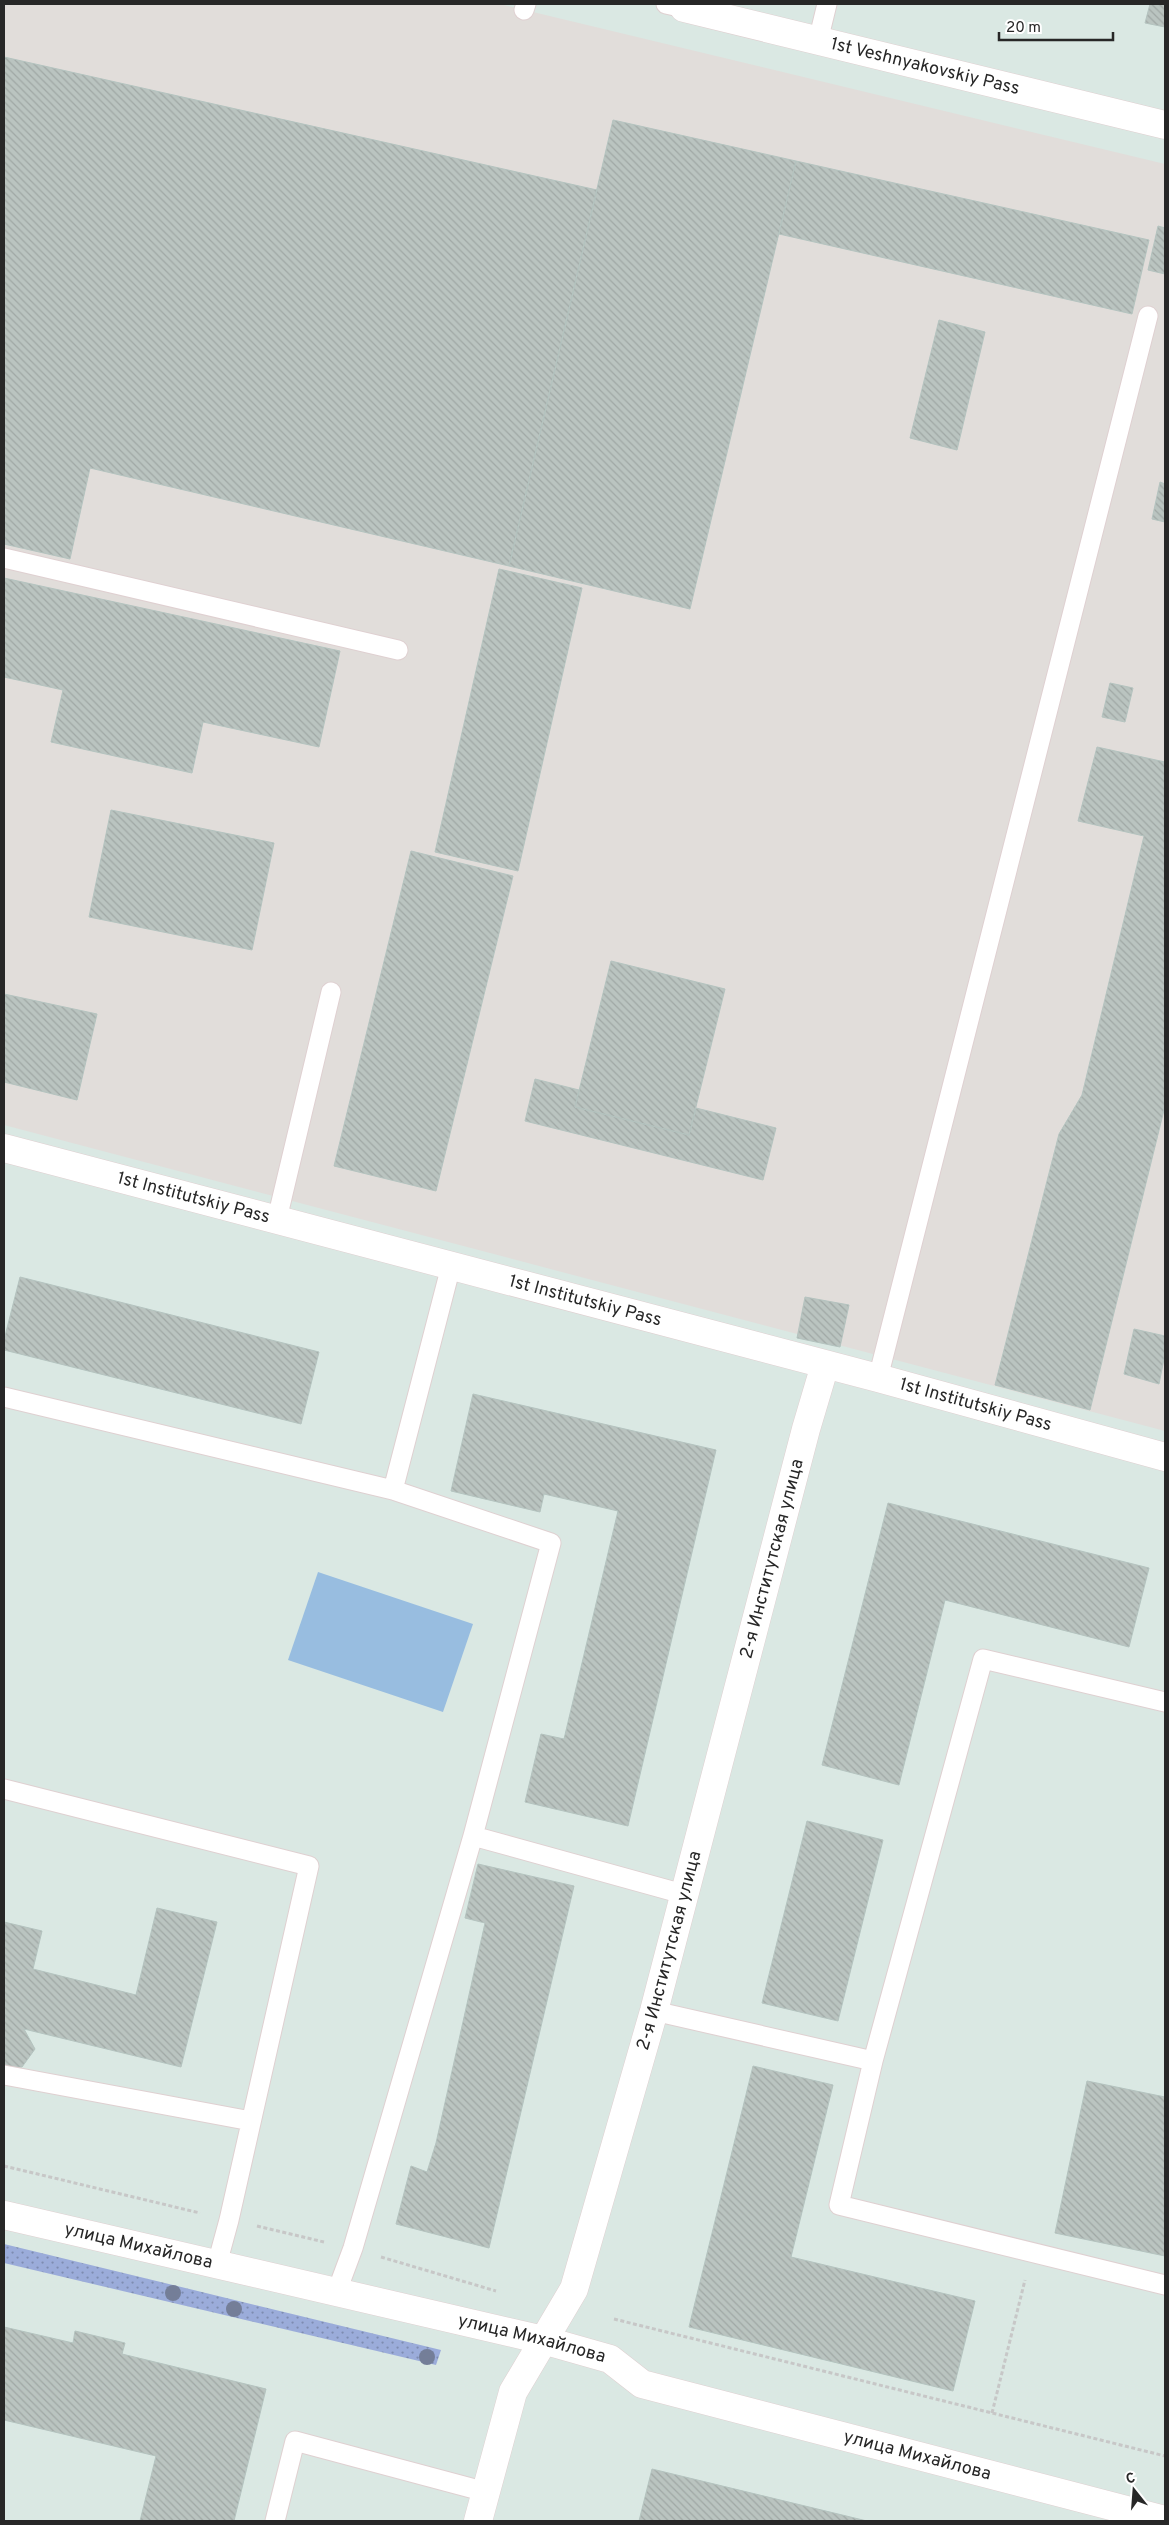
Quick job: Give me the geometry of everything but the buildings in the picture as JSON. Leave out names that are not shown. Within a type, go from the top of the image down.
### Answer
[{"type":"street","name":"1st Veshnyakovskiy Pass","points":[[675,6],[1165,125]]},
{"type":"street","name":"1st Institutskiy Pass","points":[[4,1148],[878,1378],[1165,1456]]},
{"type":"street","name":"2-я Институтская улица","points":[[478,2521],[513,2392],[574,2289],[654,2011],[825,1365]]},
{"type":"street","name":"улица Михайлова","points":[[4,2215],[543,2340],[610,2359],[642,2384],[1165,2520]]},
{"type":"lane","points":[[818,41],[827,4]]},
{"type":"lane","points":[[878,1378],[1148,316]]},
{"type":"lane","points":[[4,558],[398,650]]},
{"type":"lane","points":[[277,1219],[331,992]]},
{"type":"lane","points":[[393,1490],[451,1266]]},
{"type":"lane","points":[[4,1397],[393,1490],[551,1543],[473,1836],[356,2239],[337,2291]]},
{"type":"lane","points":[[1165,1702],[983,1659],[873,2062],[839,2205],[1165,2285]]},
{"type":"lane","points":[[4,1789],[309,1866],[229,2220],[217,2264]]},
{"type":"lane","points":[[473,1836],[684,1894]]},
{"type":"lane","points":[[654,2011],[873,2062]]},
{"type":"lane","points":[[4,2075],[251,2121]]},
{"type":"lane","points":[[276,2521],[295,2441],[486,2492]]},
{"type":"path","points":[[992,2413],[1032,2252]]},
{"type":"path","points":[[614,2319],[1165,2456]]},
{"type":"shaded area","points":[[4,4],[500,4],[1165,164],[1165,1431],[4,1125]]},
{"type":"shaded area","points":[[318,1572],[473,1624],[443,1712],[288,1660]]},
{"type":"shaded area","points":[[4,2244],[441,2350],[436,2365],[4,2263]]}]
